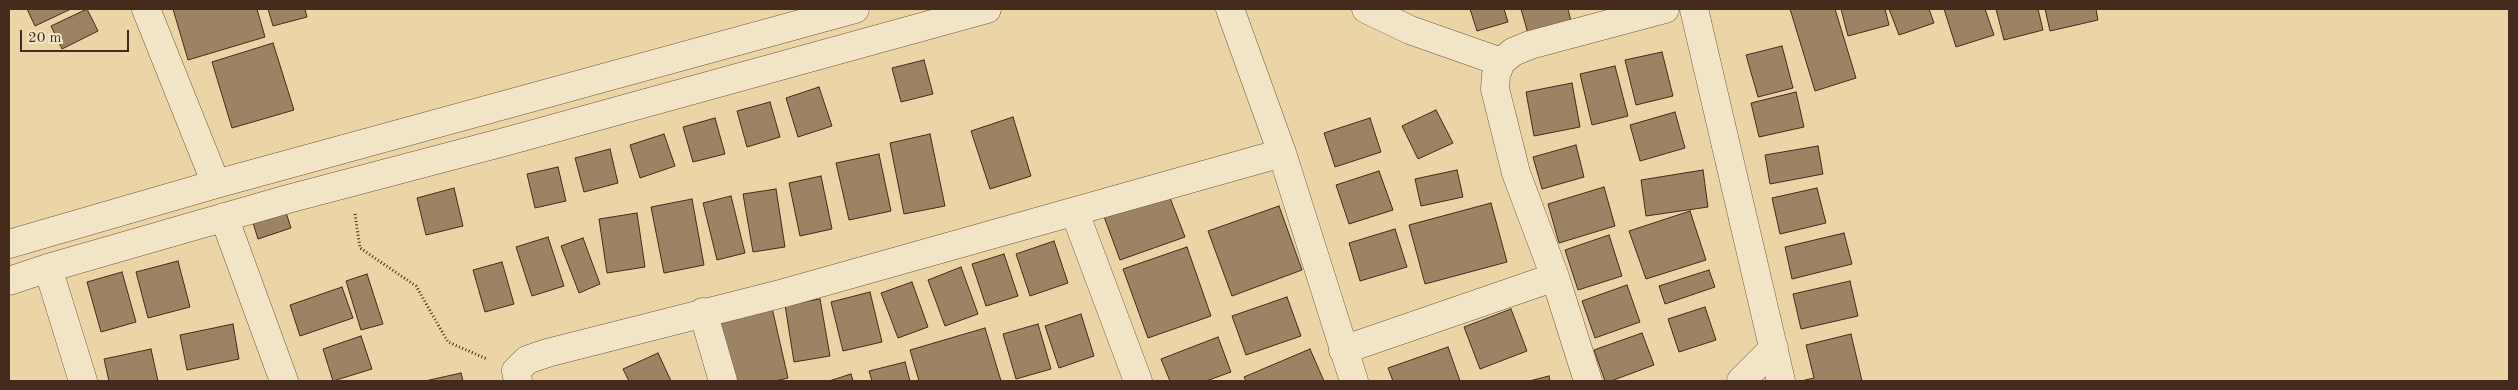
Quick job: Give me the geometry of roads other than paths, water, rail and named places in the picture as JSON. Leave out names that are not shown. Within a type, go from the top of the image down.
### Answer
[{"type":"street","points":[[146,9],[216,184]]},
{"type":"street","points":[[9,244],[216,184],[855,9]]},
{"type":"street","points":[[9,281],[48,268],[349,182],[584,120],[987,9]]},
{"type":"street","points":[[1230,9],[1282,153],[1354,381]]},
{"type":"street","points":[[1366,9],[1410,30],[1501,62]]},
{"type":"street","points":[[1588,381],[1555,277],[1516,173],[1496,90],[1496,75],[1501,62],[1513,52],[1530,45],[1665,9]]},
{"type":"street","points":[[1694,9],[1781,381]]},
{"type":"street","points":[[517,376],[527,360],[547,353],[784,293],[1075,213],[1282,153]]},
{"type":"street","points":[[278,167],[288,199]]},
{"type":"street","points":[[1075,213],[1138,381]]},
{"type":"street","points":[[224,217],[284,381]]},
{"type":"street","points":[[48,268],[83,381]]},
{"type":"street","points":[[1344,350],[1555,277]]},
{"type":"street","points":[[703,312],[722,381]]},
{"type":"street","points":[[1741,381],[1774,348]]}]
